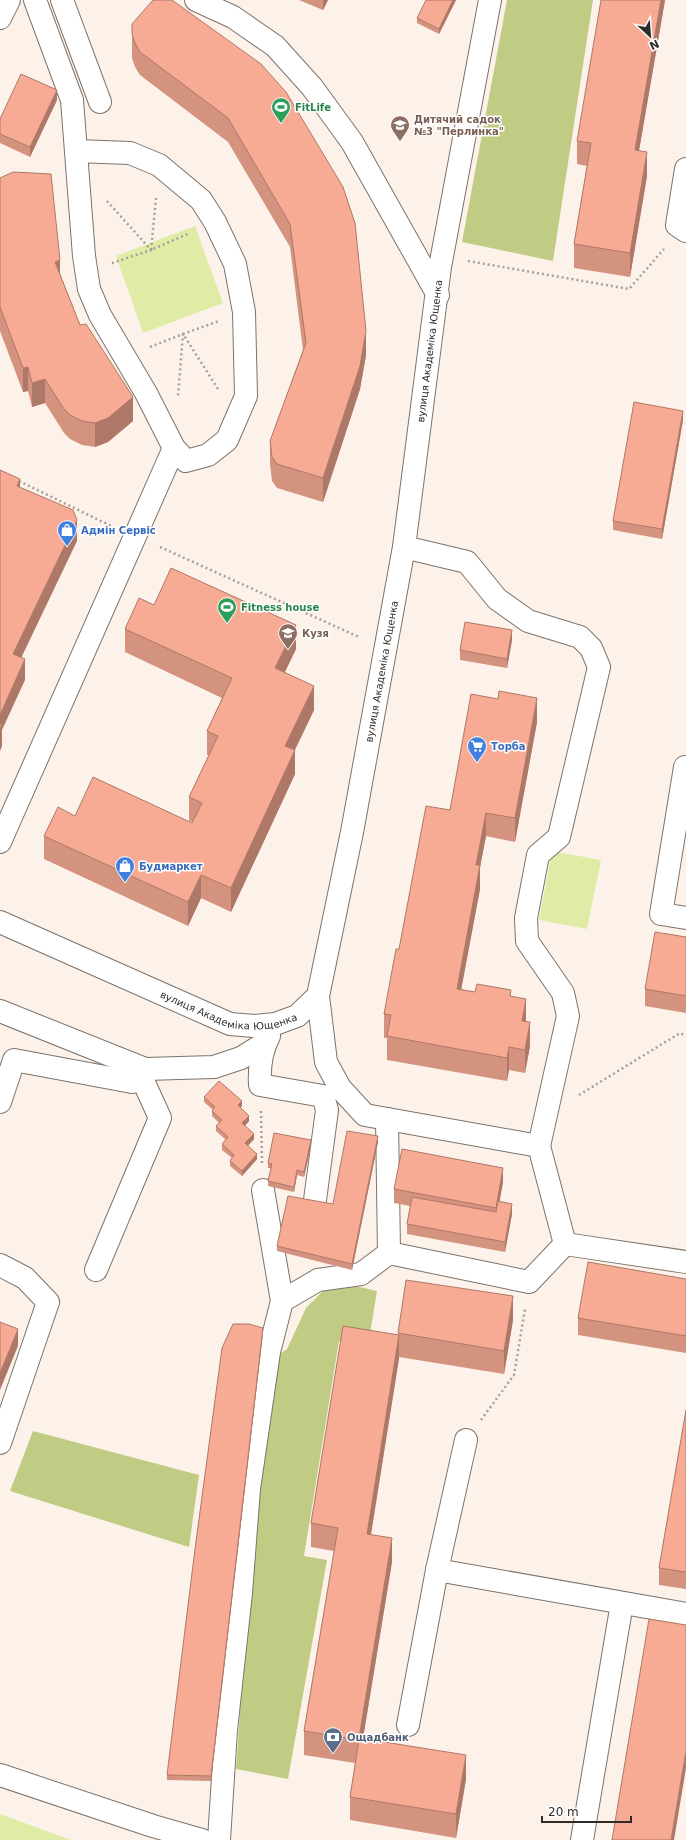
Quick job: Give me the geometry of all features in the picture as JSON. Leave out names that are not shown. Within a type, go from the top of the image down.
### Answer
[{"type":"street","points":[[0,18],[9,0]]},
{"type":"street","points":[[35,0],[72,100],[84,256],[89,289],[100,315],[146,393],[174,448],[186,461],[208,455],[227,440],[246,396],[244,312],[235,264],[215,222],[201,200],[159,165],[130,153],[76,151]]},
{"type":"street","points":[[62,0],[100,102]]},
{"type":"street","points":[[196,0],[233,17],[275,46],[312,87],[352,142],[438,295]]},
{"type":"street","name":"вулиця Академіка Ющенка","points":[[0,922],[230,1024],[254,1026],[275,1024],[297,1016],[318,996],[352,832],[404,547],[438,295],[440,267],[490,0]]},
{"type":"street","points":[[684,230],[677,225],[686,169]]},
{"type":"street","points":[[0,842],[174,448]]},
{"type":"street","points":[[404,547],[467,562],[497,599],[528,621],[580,637],[591,648],[599,667],[559,837],[538,855],[526,918],[527,941],[563,993],[568,1016],[539,1146],[564,1244]]},
{"type":"street","points":[[685,767],[661,914],[686,918]]},
{"type":"street","points":[[318,996],[326,1062],[340,1088],[365,1115],[539,1146]]},
{"type":"street","points":[[0,1011],[143,1072],[214,1067],[241,1058],[265,1043]]},
{"type":"street","points":[[275,1024],[265,1043],[259,1069],[260,1085],[323,1096],[327,1110],[315,1200]]},
{"type":"street","points":[[0,1102],[14,1060],[132,1082],[143,1072]]},
{"type":"street","points":[[96,1270],[160,1118],[143,1072]]},
{"type":"street","points":[[387,1119],[389,1253]]},
{"type":"street","points":[[219,1840],[226,1730],[241,1593],[249,1490],[269,1352],[282,1301],[263,1190]]},
{"type":"street","points":[[282,1301],[318,1280],[361,1274],[389,1253],[529,1282],[564,1244]]},
{"type":"street","points":[[564,1244],[685,1258]]},
{"type":"street","points":[[0,1265],[25,1278],[48,1302],[0,1443]]},
{"type":"street","points":[[408,1725],[437,1570],[466,1440]]},
{"type":"street","points":[[437,1570],[686,1614]]},
{"type":"street","points":[[582,1840],[622,1603]]},
{"type":"street","points":[[0,1775],[153,1826],[202,1840]]},
{"type":"path","points":[[159,165],[152,250],[215,222]]},
{"type":"path","points":[[440,267],[460,260],[629,289],[684,230]]},
{"type":"path","points":[[183,334],[244,312]]},
{"type":"path","points":[[178,403],[183,334]]},
{"type":"path","points":[[183,334],[236,418]]},
{"type":"path","points":[[14,479],[135,536],[359,637]]},
{"type":"path","points":[[546,1115],[680,1033],[686,1036]]},
{"type":"path","points":[[260,1085],[263,1190]]},
{"type":"path","points":[[466,1440],[514,1376],[529,1282]]},
{"type":"green space","points":[[507,0],[593,0],[553,261],[462,242]]},
{"type":"green space","points":[[195,226],[223,303],[143,333],[116,256]]},
{"type":"green space","points":[[552,851],[601,860],[587,929],[539,920]]},
{"type":"green space","points":[[351,1285],[377,1291],[368,1346],[339,1341],[304,1556],[327,1560],[288,1779],[236,1769],[254,1509],[274,1358],[287,1349],[306,1308],[324,1290]]},
{"type":"green space","points":[[33,1431],[199,1475],[189,1547],[10,1491]]},
{"type":"green space","points":[[0,1814],[71,1840],[0,1840]]},
{"type":"building","points":[[153,0],[172,0],[261,64],[286,92],[343,187],[355,223],[366,331],[360,366],[323,478],[277,464],[272,457],[270,441],[306,343],[290,224],[228,118],[140,52],[132,34],[132,24]]},
{"type":"building","points":[[426,0],[453,0],[439,29],[417,18]]},
{"type":"building","points":[[601,0],[661,0],[635,150],[647,152],[630,253],[574,244],[591,143],[577,141]]},
{"type":"building","points":[[21,74],[57,90],[30,147],[0,134],[0,119]]},
{"type":"building","points":[[13,172],[51,174],[60,260],[55,262],[80,325],[86,324],[133,397],[108,418],[95,423],[82,421],[70,415],[64,409],[45,379],[32,383],[28,367],[23,368],[0,307],[0,178]]},
{"type":"building","points":[[634,402],[683,411],[662,529],[613,521]]},
{"type":"building","points":[[0,470],[20,479],[17,486],[73,510],[77,520],[13,654],[25,659],[0,715]]},
{"type":"building","points":[[171,568],[296,625],[275,668],[314,686],[285,746],[295,750],[231,888],[201,875],[188,902],[44,836],[58,807],[75,816],[93,777],[192,823],[202,803],[189,797],[218,736],[207,731],[232,678],[125,629],[139,598],[154,605]]},
{"type":"building","points":[[465,622],[512,630],[507,659],[460,650]]},
{"type":"building","points":[[499,691],[537,698],[515,818],[486,813],[476,865],[480,865],[457,989],[475,992],[477,984],[511,990],[510,996],[526,999],[522,1021],[530,1022],[525,1050],[509,1047],[507,1058],[387,1036],[391,1015],[384,1014],[396,949],[399,949],[426,806],[450,810],[471,694],[498,699]]},
{"type":"building","points":[[655,932],[686,937],[686,996],[645,989]]},
{"type":"building","points":[[219,1081],[242,1101],[238,1105],[249,1116],[242,1123],[254,1134],[245,1143],[257,1154],[242,1171],[230,1161],[234,1155],[222,1144],[228,1137],[216,1126],[222,1120],[212,1111],[215,1107],[204,1097]]},
{"type":"building","points":[[347,1131],[378,1136],[352,1264],[277,1246],[288,1196],[333,1204]]},
{"type":"building","points":[[274,1133],[311,1140],[304,1172],[297,1170],[294,1187],[268,1181],[272,1164],[268,1163]]},
{"type":"building","points":[[402,1149],[503,1168],[496,1208],[394,1189]]},
{"type":"building","points":[[412,1197],[496,1212],[498,1201],[512,1204],[505,1242],[407,1224]]},
{"type":"building","points":[[588,1262],[686,1279],[686,1336],[578,1318]]},
{"type":"building","points":[[406,1280],[513,1296],[504,1351],[398,1333]]},
{"type":"building","points":[[0,1322],[18,1329],[0,1373]]},
{"type":"building","points":[[233,1324],[249,1324],[263,1328],[211,1776],[167,1775],[222,1348]]},
{"type":"building","points":[[343,1326],[399,1335],[367,1534],[392,1538],[359,1738],[466,1755],[456,1814],[350,1797],[359,1740],[304,1731],[338,1528],[311,1523]]},
{"type":"building","points":[[686,1410],[686,1572],[659,1568]]},
{"type":"building","points":[[649,1619],[686,1625],[686,1751],[671,1840],[612,1840]]},
{"type":"place","name":"FitLife","points":[[281,124]]},
{"type":"place","name":"Дитячий садок №3 \"Перлинка\"","points":[[400,142]]},
{"type":"place","name":"Адмін Сервіс","points":[[67,547]]},
{"type":"place","name":"Fitness house","points":[[227,624]]},
{"type":"place","name":"Кузя","points":[[288,650]]},
{"type":"place","name":"Торба","points":[[477,763]]},
{"type":"place","name":"Будмаркет","points":[[125,883]]},
{"type":"place","name":"Ощадбанк","points":[[333,1754]]}]
